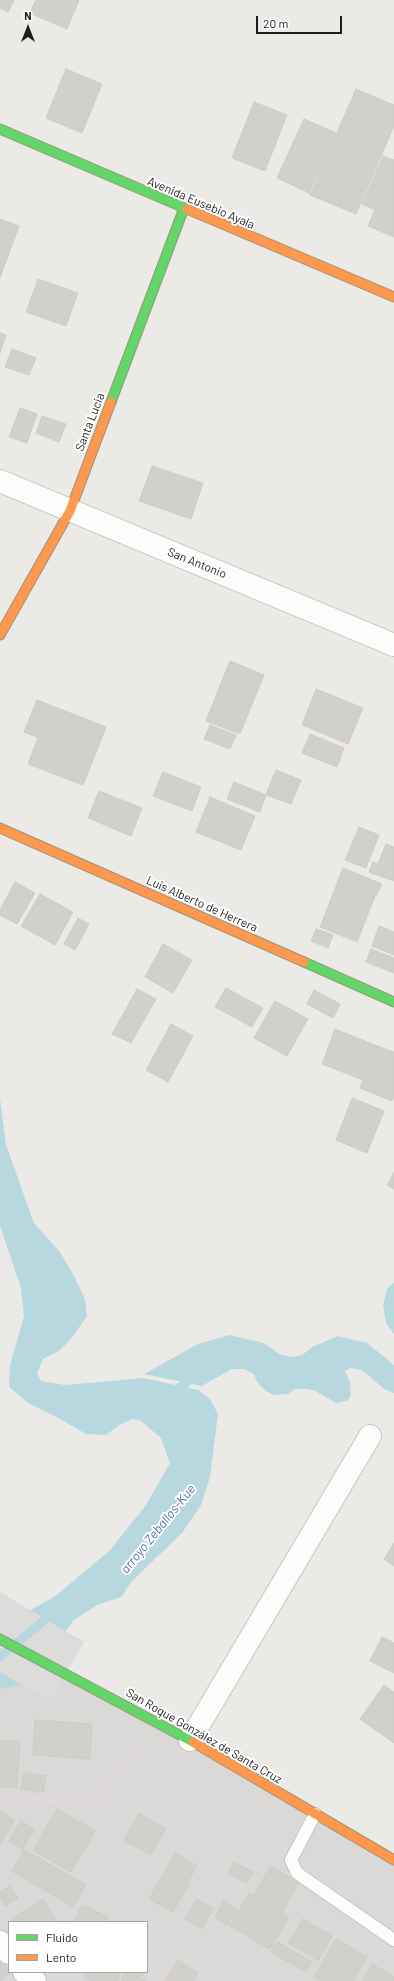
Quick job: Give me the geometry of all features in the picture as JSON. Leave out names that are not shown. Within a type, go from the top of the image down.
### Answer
[{"type":"street","name":"Avenida Eusebio Ayala","points":[[0,129],[394,297]]},
{"type":"street","name":"Santa Lucia","points":[[0,635],[70,511],[184,208]]},
{"type":"street","name":"San Antonio","points":[[0,481],[394,644]]},
{"type":"street","name":"Luis Alberto de Herrera","points":[[0,828],[394,1002]]},
{"type":"street","points":[[190,1740],[370,1436]]},
{"type":"street","name":"San Roque González de Santa Cruz","points":[[1,1639],[190,1740],[394,1860]]},
{"type":"street","points":[[0,1942],[8,1952]]},
{"type":"street","points":[[25,1973],[35,1981]]},
{"type":"lane","points":[[315,1814],[291,1860],[297,1873],[394,1940]]},
{"type":"path","points":[[0,1794],[92,1807],[155,1721]]},
{"type":"shaded area","points":[[0,1636],[394,1855],[394,1981],[0,1981]]},
{"type":"water","points":[[0,1099],[6,1145],[34,1223],[59,1251],[73,1274],[85,1299],[87,1316],[71,1339],[59,1351],[43,1359],[37,1373],[41,1381],[65,1385],[143,1378],[198,1390],[210,1399],[218,1414],[210,1477],[201,1505],[182,1533],[132,1581],[121,1597],[97,1605],[74,1620],[60,1639],[20,1616],[57,1595],[110,1550],[146,1505],[170,1463],[161,1438],[141,1421],[132,1419],[118,1426],[106,1435],[86,1434],[28,1403],[9,1387],[10,1365],[24,1316],[21,1288],[0,1226]]},
{"type":"water","points":[[394,1283],[394,1334],[386,1323],[383,1306],[387,1289]]},
{"type":"water","points":[[229,1335],[264,1343],[279,1354],[291,1357],[302,1355],[314,1346],[338,1336],[367,1343],[394,1365],[394,1393],[384,1389],[362,1370],[350,1368],[345,1371],[350,1382],[351,1395],[347,1401],[336,1403],[315,1391],[308,1389],[295,1389],[288,1394],[273,1395],[266,1391],[257,1382],[254,1374],[244,1369],[232,1369],[202,1386],[144,1374],[198,1344]]},
{"type":"water","points":[[0,1662],[36,1682],[0,1689]]},
{"type":"pier","points":[[0,1592],[84,1642],[49,1701],[0,1672]]},
{"type":"building","points":[[0,0],[14,0],[8,12],[0,8]]},
{"type":"building","points":[[36,0],[79,0],[67,29],[30,13]]},
{"type":"building","points":[[66,69],[102,84],[82,133],[46,118]]},
{"type":"building","points":[[356,89],[394,105],[394,126],[356,214],[310,195]]},
{"type":"building","points":[[254,102],[287,115],[265,171],[232,158]]},
{"type":"building","points":[[304,119],[336,133],[309,193],[277,178]]},
{"type":"building","points":[[383,156],[394,160],[394,237],[368,226],[375,210],[362,204]]},
{"type":"building","points":[[0,219],[19,226],[0,278]]},
{"type":"building","points":[[38,279],[78,293],[66,326],[26,312]]},
{"type":"building","points":[[0,333],[6,335],[0,353]]},
{"type":"building","points":[[12,349],[36,358],[29,375],[5,367]]},
{"type":"building","points":[[20,408],[37,414],[27,443],[9,437]]},
{"type":"building","points":[[42,416],[66,424],[59,442],[36,433]]},
{"type":"building","points":[[152,466],[203,483],[191,519],[139,501]]},
{"type":"building","points":[[230,661],[264,675],[240,734],[206,721]]},
{"type":"building","points":[[316,689],[363,708],[348,744],[302,725]]},
{"type":"building","points":[[37,700],[106,727],[93,760],[24,732]]},
{"type":"building","points":[[210,725],[236,735],[230,749],[204,739]]},
{"type":"building","points":[[310,734],[344,748],[337,767],[302,753]]},
{"type":"building","points":[[38,738],[93,760],[83,785],[28,764]]},
{"type":"building","points":[[276,770],[301,780],[291,804],[266,795]]},
{"type":"building","points":[[163,772],[201,787],[192,811],[153,796]]},
{"type":"building","points":[[234,782],[266,795],[260,812],[227,799]]},
{"type":"building","points":[[99,791],[142,808],[131,836],[88,818]]},
{"type":"building","points":[[210,797],[255,816],[241,850],[196,832]]},
{"type":"building","points":[[359,827],[379,835],[366,868],[345,860]]},
{"type":"building","points":[[386,844],[394,847],[394,871],[378,864]]},
{"type":"building","points":[[373,862],[394,871],[394,881],[369,872]]},
{"type":"building","points":[[343,868],[382,884],[376,896],[338,881]]},
{"type":"building","points":[[338,881],[375,896],[357,942],[320,927]]},
{"type":"building","points":[[15,882],[35,893],[17,924],[0,915],[0,910]]},
{"type":"building","points":[[40,894],[73,912],[55,945],[21,926]]},
{"type":"building","points":[[78,918],[89,924],[75,950],[64,944]]},
{"type":"building","points":[[379,926],[394,932],[394,955],[372,946]]},
{"type":"building","points":[[316,929],[333,935],[328,948],[311,941]]},
{"type":"building","points":[[163,944],[192,960],[173,993],[145,977]]},
{"type":"building","points":[[371,949],[394,958],[394,973],[366,962]]},
{"type":"building","points":[[226,988],[263,1008],[252,1027],[215,1007]]},
{"type":"building","points":[[137,989],[156,999],[131,1043],[112,1034]]},
{"type":"building","points":[[314,990],[340,1004],[333,1018],[307,1004]]},
{"type":"building","points":[[275,1001],[308,1019],[287,1056],[254,1038]]},
{"type":"building","points":[[171,1024],[193,1036],[168,1082],[146,1070]]},
{"type":"building","points":[[335,1029],[377,1046],[363,1080],[322,1064]]},
{"type":"building","points":[[377,1046],[394,1052],[394,1097],[392,1101],[360,1088]]},
{"type":"building","points":[[352,1098],[384,1111],[367,1153],[336,1140]]},
{"type":"building","points":[[394,1172],[394,1189],[387,1185]]},
{"type":"building","points":[[394,1543],[394,1566],[384,1559]]},
{"type":"building","points":[[382,1637],[394,1643],[394,1673],[370,1661]]},
{"type":"building","points":[[384,1685],[394,1692],[394,1743],[360,1719]]},
{"type":"building","points":[[35,1720],[92,1724],[90,1759],[33,1755]]},
{"type":"building","points":[[0,1740],[20,1742],[17,1788],[0,1787]]},
{"type":"building","points":[[24,1773],[46,1776],[43,1792],[21,1789]]},
{"type":"building","points":[[57,1809],[95,1831],[71,1872],[33,1850]]},
{"type":"building","points":[[0,1811],[14,1820],[0,1844]]},
{"type":"building","points":[[139,1813],[166,1829],[150,1855],[124,1840]]},
{"type":"building","points":[[21,1821],[34,1829],[23,1849],[9,1841]]},
{"type":"building","points":[[24,1850],[86,1885],[73,1907],[12,1871]]},
{"type":"building","points":[[176,1853],[197,1866],[187,1883],[165,1871]]},
{"type":"building","points":[[234,1862],[253,1872],[246,1883],[228,1873]]},
{"type":"building","points":[[271,1866],[299,1883],[282,1912],[289,1917],[270,1949],[230,1926],[249,1893],[253,1896]]},
{"type":"building","points":[[165,1871],[189,1884],[173,1912],[149,1899]]},
{"type":"building","points":[[10,1886],[18,1898],[5,1906],[0,1898],[0,1892]]},
{"type":"building","points":[[43,1899],[56,1921],[12,1921],[11,1919]]},
{"type":"building","points":[[197,1899],[213,1908],[202,1929],[185,1919]]},
{"type":"building","points":[[224,1901],[237,1910],[228,1925],[215,1917]]},
{"type":"building","points":[[82,1905],[108,1917],[106,1921],[74,1921]]},
{"type":"building","points":[[303,1919],[332,1936],[318,1960],[288,1943]]},
{"type":"building","points":[[336,1939],[367,1957],[353,1981],[322,1981],[314,1977]]},
{"type":"building","points":[[277,1942],[312,1962],[306,1972],[271,1952]]},
{"type":"building","points":[[0,1959],[8,1968],[8,1973],[10,1973],[0,1981]]},
{"type":"building","points":[[178,1960],[198,1973],[193,1981],[164,1981]]},
{"type":"building","points":[[372,1964],[394,1977],[394,1981],[363,1981]]},
{"type":"building","points":[[86,1973],[121,1973],[117,1981],[93,1981],[84,1977]]},
{"type":"building","points":[[125,1973],[129,1973],[147,1981],[121,1981]]},
{"type":"building","points":[[132,1973],[143,1973],[140,1978]]},
{"type":"waterway","points":[[171,1393],[196,1376]]},
{"type":"waterway","name":"arroyo Zeballos-Kue","points":[[0,1657],[47,1618]]},
{"type":"traffic: fast","points":[[0,129],[187,209]]},
{"type":"traffic: fast","points":[[111,402],[184,208]]},
{"type":"traffic: fast","points":[[304,962],[394,1002]]},
{"type":"traffic: fast","points":[[0,1639],[193,1742]]},
{"type":"traffic: slow","points":[[187,209],[394,297]]},
{"type":"traffic: slow","points":[[0,635],[70,511],[111,402]]},
{"type":"traffic: slow","points":[[0,828],[304,962]]},
{"type":"traffic: slow","points":[[193,1742],[394,1860]]}]
